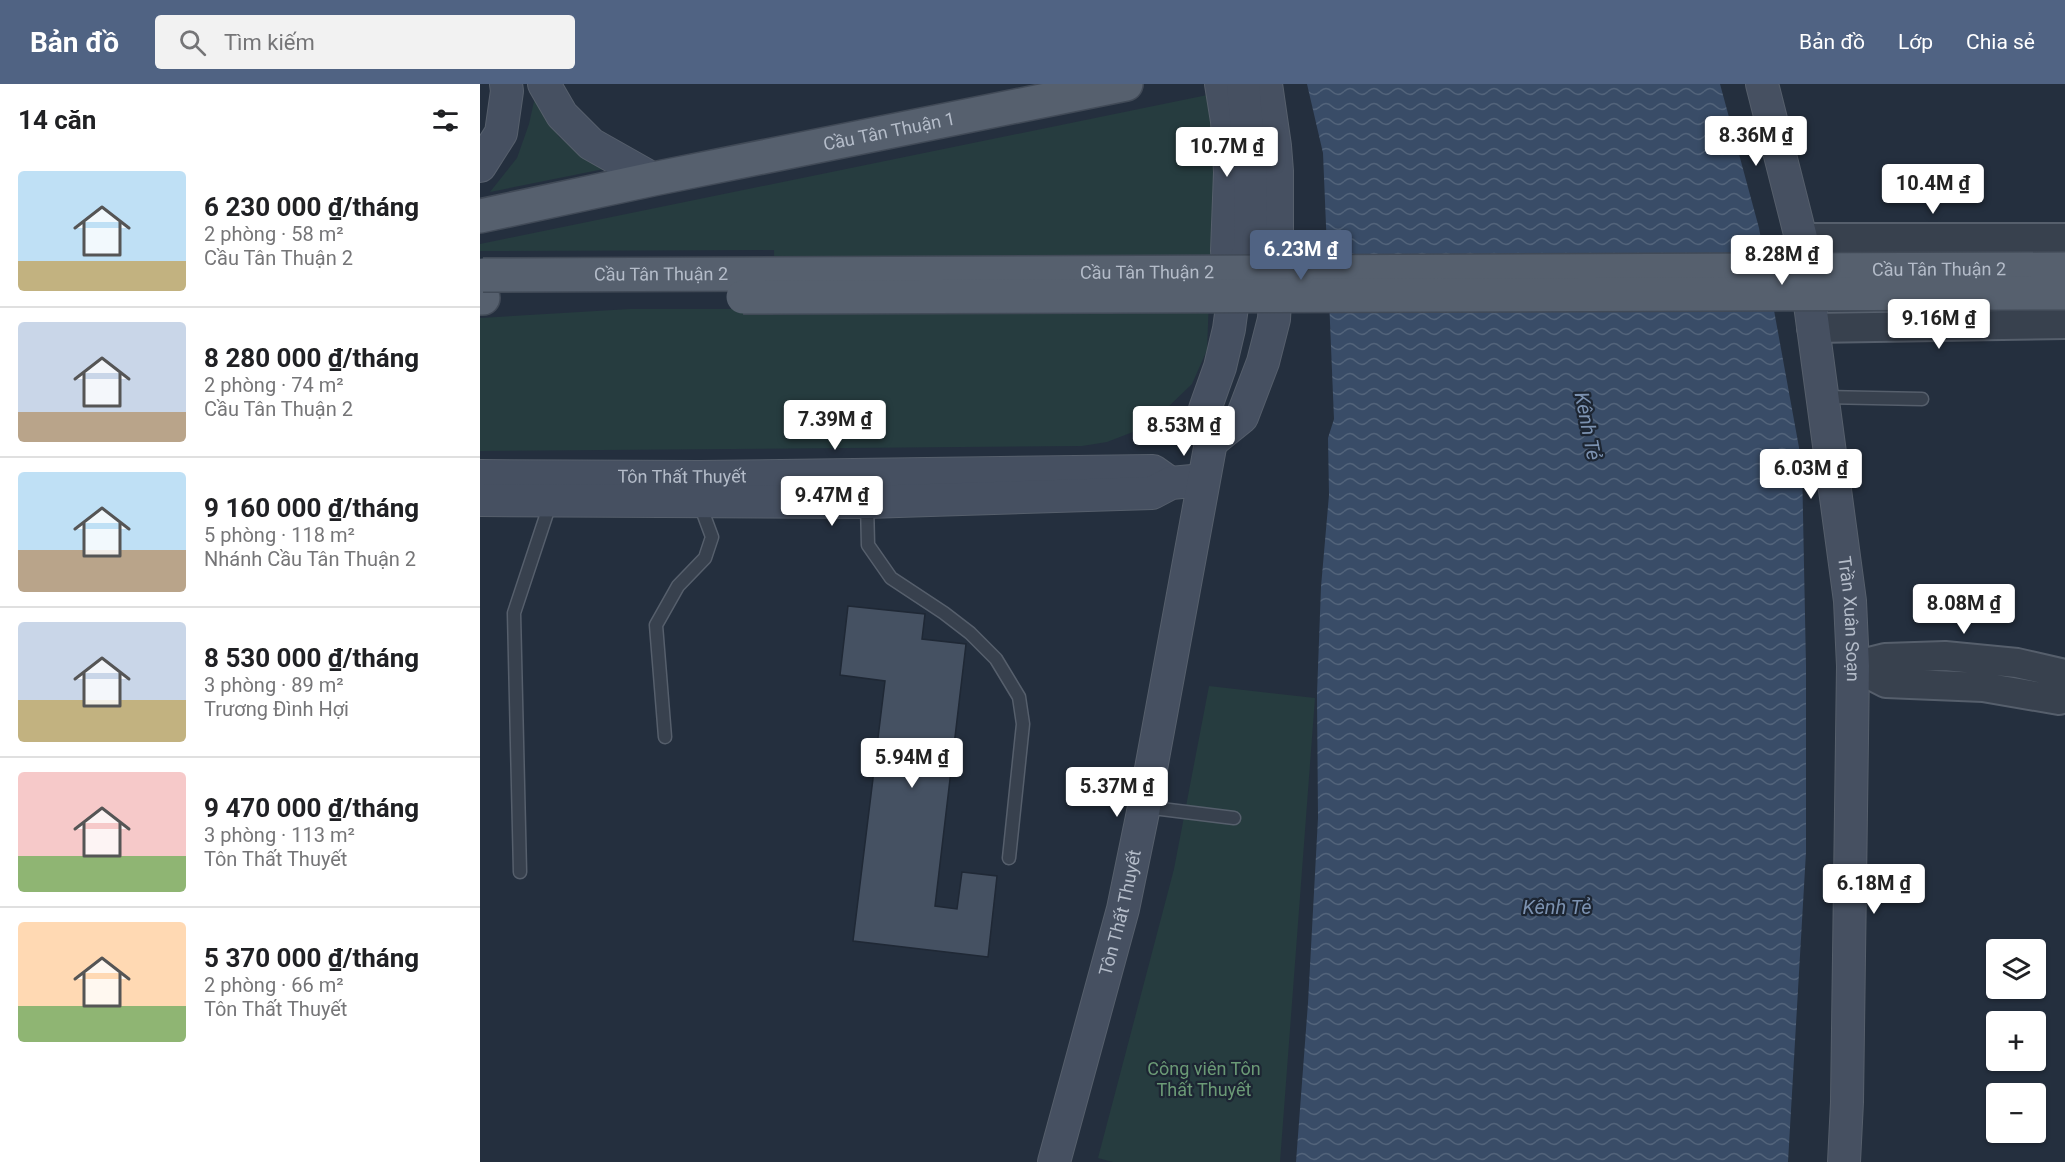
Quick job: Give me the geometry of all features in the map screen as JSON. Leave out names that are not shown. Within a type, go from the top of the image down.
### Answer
[{"type":"main road","points":[[480,166],[501,133],[506,84]]},
{"type":"main road","points":[[544,84],[562,115],[591,144],[653,178]]},
{"type":"main road","name":"Cầu Tân Thuận 1","points":[[480,216],[653,178],[1126,84]]},
{"type":"main road","points":[[1221,84],[1227,121],[1230,172],[1227,251],[1236,277]]},
{"type":"main road","points":[[1203,480],[1212,442],[1205,409],[1220,367],[1229,329],[1236,277],[1250,251],[1250,140],[1243,84]]},
{"type":"main road","points":[[1212,442],[1242,417],[1263,362],[1274,319],[1277,266],[1276,171],[1275,146],[1266,84]]},
{"type":"main road","name":"Trần Xuân Soạn","points":[[1762,84],[1801,238],[1850,601],[1853,666],[1847,1113],[1844,1162]]},
{"type":"main road","name":"Cầu Tân Thuận 2","points":[[482,286],[2065,269]]},
{"type":"main road","name":"Cầu Tân Thuận 2","points":[[482,286],[2063,314]]},
{"type":"main road","name":"Tôn Thất Thuyết","points":[[480,500],[551,500],[699,489],[1153,471],[1171,483]]},
{"type":"main road","name":"Tôn Thất Thuyết","points":[[480,476],[867,502],[1152,493],[1171,483],[1203,480],[1144,807],[1123,909],[1054,1162]]},
{"type":"street","points":[[1801,238],[2058,238],[2063,314],[1812,328]]},
{"type":"street","points":[[1853,666],[1886,658],[1945,656],[2018,663],[2065,674]]},
{"type":"street","points":[[1853,666],[1886,683],[1973,687],[2060,700],[2065,698]]},
{"type":"lane","points":[[1822,397],[1922,399]]},
{"type":"lane","points":[[665,737],[656,625],[678,586],[705,558],[712,537],[699,489]]},
{"type":"lane","points":[[519,872],[513,613],[551,500]]},
{"type":"lane","points":[[867,502],[868,545],[891,578],[970,633],[996,659],[1019,697],[1023,724],[1009,858]]},
{"type":"lane","points":[[1144,807],[1234,818]]},
{"type":"green space","points":[[1217,93],[1207,350],[1192,384],[1167,408],[1138,430],[1107,442],[1082,446],[480,451],[480,318],[630,309],[775,309],[774,250],[480,251],[480,244]]},
{"type":"green space","points":[[535,97],[559,137],[604,169],[490,192],[517,158],[529,124]]},
{"type":"green space","name":"Công viên Tôn Thất Thuyết","points":[[1209,686],[1315,698],[1280,1162],[1113,1162],[1098,1158],[1174,869]]},
{"type":"water","name":"Kênh Tẻ","points":[[1307,84],[1720,84],[1759,228],[1802,464],[1806,666],[1806,852],[1788,1162],[1296,1162],[1308,1003],[1318,818],[1317,694],[1321,587],[1329,495],[1328,438],[1334,419],[1323,153]]},
{"type":"building","points":[[848,606],[925,614],[922,639],[966,644],[935,906],[957,909],[962,872],[997,876],[988,957],[853,941],[885,681],[840,675]]}]
